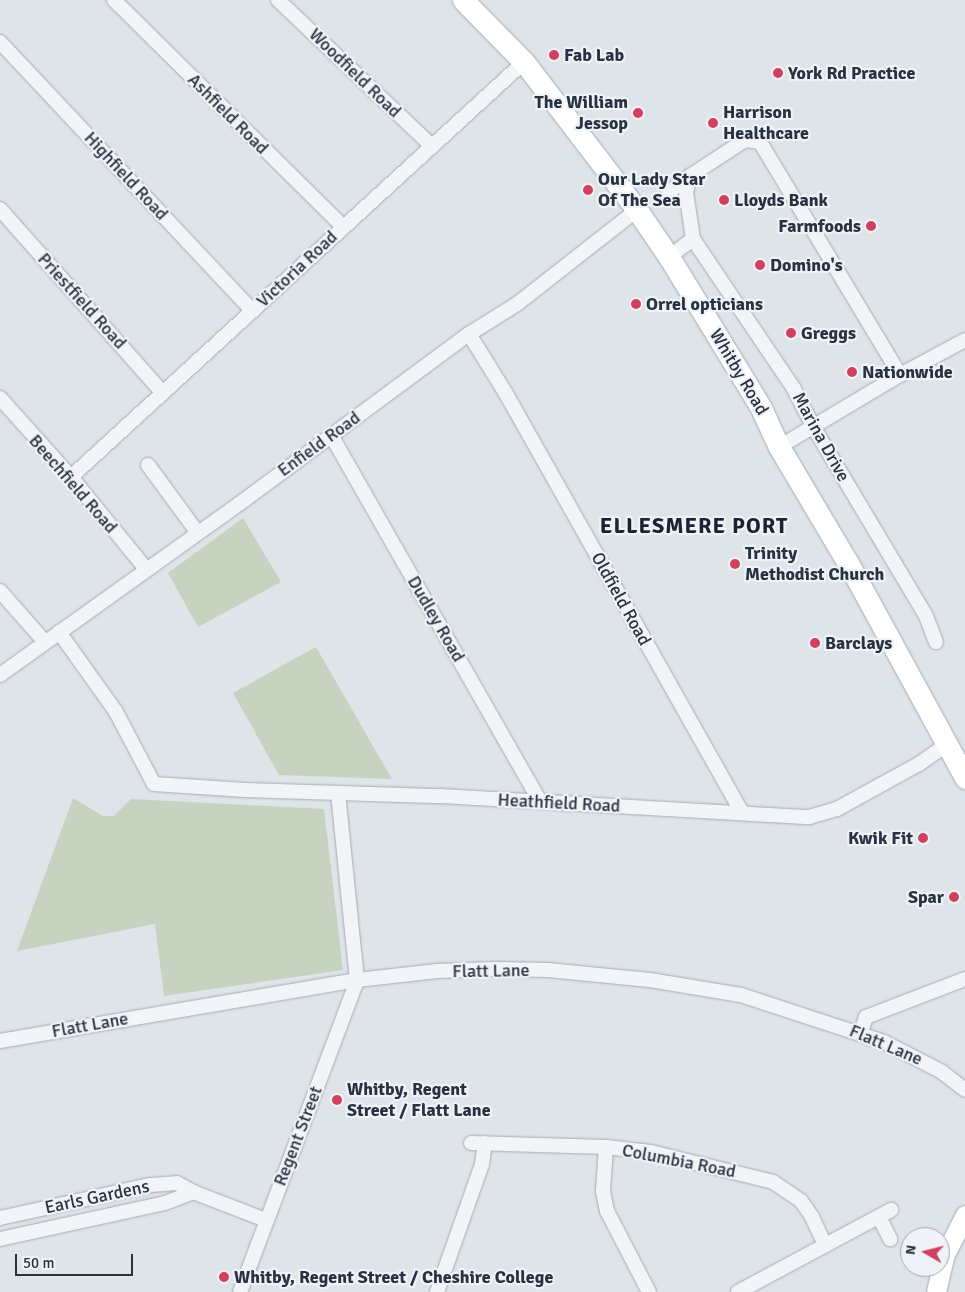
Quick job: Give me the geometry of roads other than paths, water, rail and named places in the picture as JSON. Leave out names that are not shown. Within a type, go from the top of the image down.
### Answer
[{"type":"main road","name":"Whitby Road","points":[[463,0],[524,62],[637,210],[669,257],[761,408],[779,447],[848,563],[965,778]]},
{"type":"main road","points":[[936,1292],[944,1256],[965,1215]]},
{"type":"street","name":"Ashfield Road","points":[[114,0],[343,228]]},
{"type":"street","name":"Woodfield Road","points":[[278,0],[432,146]]},
{"type":"street","name":"Highfield Road","points":[[0,42],[253,310]]},
{"type":"street","name":"Victoria Road","points":[[71,477],[524,62]]},
{"type":"street","points":[[668,192],[745,140],[760,142],[900,375]]},
{"type":"street","points":[[669,257],[693,239],[686,192],[690,176]]},
{"type":"street","name":"Priestfield Road","points":[[0,209],[163,393]]},
{"type":"street","name":"Enfield Road","points":[[0,675],[470,334],[531,293],[637,210]]},
{"type":"street","name":"Marina Drive","points":[[693,239],[794,389],[814,428],[926,616],[936,642]]},
{"type":"street","name":"Oldfield Road","points":[[470,334],[505,392],[742,813]]},
{"type":"street","points":[[779,447],[814,428],[900,375],[965,340]]},
{"type":"street","name":"Beechfield Road","points":[[0,398],[71,477],[146,570]]},
{"type":"street","name":"Dudley Road","points":[[331,435],[540,802]]},
{"type":"street","points":[[148,465],[198,532]]},
{"type":"street","points":[[0,591],[45,642]]},
{"type":"street","name":"Heathfield Road","points":[[59,632],[116,712],[154,784],[810,817],[837,809],[919,764],[946,745]]},
{"type":"street","points":[[338,793],[357,980]]},
{"type":"street","name":"Flatt Lane","points":[[0,1041],[357,980],[437,972],[496,969],[548,970],[650,980],[741,995],[860,1032],[913,1055],[942,1072],[965,1090]]},
{"type":"street","points":[[860,1032],[866,1017],[965,979]]},
{"type":"street","name":"Regent Street","points":[[240,1292],[357,980]]},
{"type":"street","name":"Columbia Road","points":[[436,1292],[482,1164],[478,1143],[606,1147],[651,1152],[773,1182],[801,1201],[812,1217],[825,1245]]},
{"type":"street","points":[[606,1147],[603,1191],[607,1211],[649,1292]]},
{"type":"street","name":"Earls Gardens","points":[[0,1218],[150,1185],[177,1183],[193,1192],[266,1220]]},
{"type":"street","name":"Earls Gardens","points":[[0,1239],[165,1203],[193,1192]]},
{"type":"street","points":[[738,1292],[891,1210]]},
{"type":"street","points":[[878,1217],[890,1239]]},
{"type":"place","name":"Fab Lab","points":[[554,55]]},
{"type":"place","name":"York Rd Practice","points":[[778,73]]},
{"type":"place","name":"The William Jessop","points":[[638,113]]},
{"type":"place","name":"Harrison Healthcare","points":[[713,123]]},
{"type":"place","name":"Our Lady Star Of The Sea","points":[[588,190]]},
{"type":"place","name":"Lloyds Bank","points":[[724,200]]},
{"type":"place","name":"Farmfoods","points":[[871,226]]},
{"type":"place","name":"Domino's","points":[[760,265]]},
{"type":"place","name":"Orrel opticians","points":[[636,304]]},
{"type":"place","name":"Greggs","points":[[791,333]]},
{"type":"place","name":"Nationwide","points":[[852,372]]},
{"type":"place","name":"Trinity Methodist Church","points":[[735,564]]},
{"type":"place","name":"Barclays","points":[[815,643]]},
{"type":"place","name":"Kwik Fit","points":[[923,838]]},
{"type":"place","name":"Spar","points":[[954,897]]},
{"type":"place","name":"Whitby, Regent Street / Flatt Lane","points":[[337,1100]]},
{"type":"place","name":"Whitby, Regent Street / Cheshire College","points":[[224,1277]]},
{"type":"district","name":"ELLESMERE PORT","points":[[694,526]]}]
